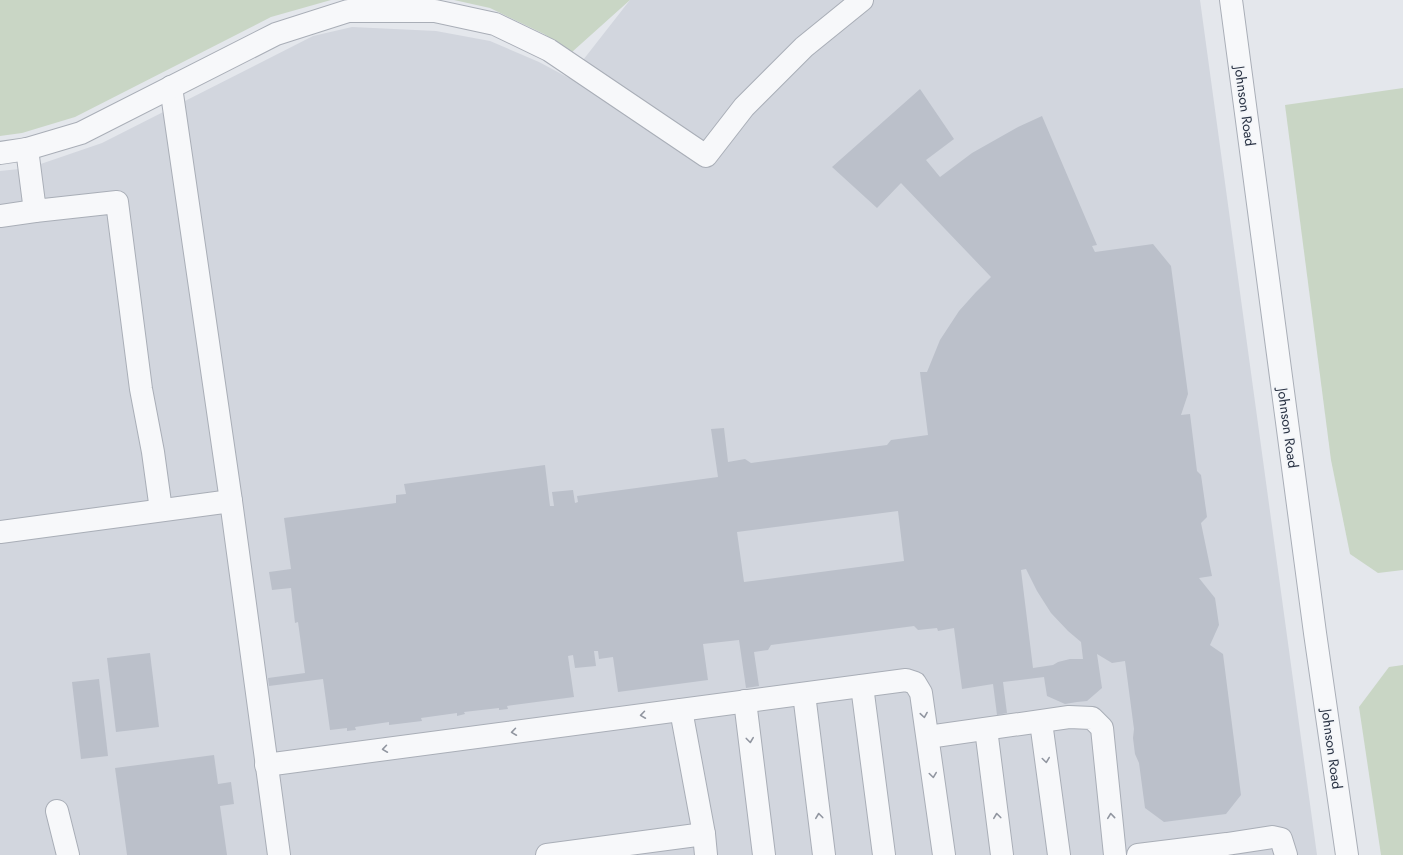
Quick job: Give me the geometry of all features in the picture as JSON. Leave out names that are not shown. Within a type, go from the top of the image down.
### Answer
[{"type":"street","points":[[0,153],[27,149],[81,133],[276,34],[348,11],[435,11],[495,24],[549,50],[706,156],[744,107],[804,47],[862,0]]},
{"type":"street","name":"Johnson Road","points":[[1231,0],[1314,625],[1347,855]]},
{"type":"street","points":[[171,87],[231,501],[279,855]]},
{"type":"street","points":[[27,149],[35,211]]},
{"type":"street","points":[[0,216],[117,202],[141,389],[162,510]]},
{"type":"street","points":[[0,532],[231,501]]},
{"type":"street","points":[[266,765],[906,680],[915,683],[921,693],[944,855]]},
{"type":"street","points":[[862,686],[884,855]]},
{"type":"street","points":[[804,694],[824,855]]},
{"type":"street","points":[[745,701],[764,855]]},
{"type":"street","points":[[547,855],[705,845],[682,710]]},
{"type":"street","points":[[928,737],[1069,718],[1092,718],[1102,728],[1115,855]]},
{"type":"street","points":[[1041,722],[1059,855]]},
{"type":"street","points":[[986,729],[1002,855]]},
{"type":"street","points":[[57,812],[68,855]]},
{"type":"street","points":[[1138,855],[1228,849],[1272,837],[1284,847]]},
{"type":"shaded area","points":[[630,0],[1200,0],[1317,855],[0,855],[0,171],[29,168],[102,143],[313,36],[352,27],[436,31],[490,41],[539,62],[569,78]]},
{"type":"green space","points":[[0,0],[331,0],[271,17],[75,117],[22,133],[0,136]]},
{"type":"green space","points":[[454,0],[630,0],[572,52],[544,34],[490,8]]},
{"type":"green space","points":[[1403,88],[1403,570],[1378,573],[1350,554],[1331,460],[1285,105]]},
{"type":"green space","points":[[1403,665],[1403,855],[1381,855],[1359,707],[1389,667]]},
{"type":"building","points":[[920,89],[954,139],[926,160],[940,177],[972,153],[1018,127],[1042,116],[1097,245],[1092,246],[1095,252],[1153,244],[1171,266],[1188,394],[1181,415],[1190,414],[1197,471],[1201,475],[1207,517],[1201,523],[1212,576],[1199,578],[1215,598],[1219,625],[1210,645],[1223,654],[1241,795],[1226,814],[1164,822],[1145,808],[1139,763],[1135,754],[1133,738],[1134,729],[1125,661],[1112,663],[1097,654],[1102,688],[1087,701],[1065,704],[1047,696],[1044,677],[1003,682],[1007,713],[997,715],[993,684],[962,689],[954,628],[938,631],[937,628],[918,630],[914,626],[771,645],[768,650],[754,652],[759,686],[746,688],[739,640],[703,644],[708,680],[618,692],[613,657],[599,659],[598,651],[594,651],[596,666],[575,668],[573,655],[568,656],[574,697],[507,706],[508,709],[499,710],[499,708],[464,712],[465,714],[457,716],[457,713],[421,718],[422,721],[389,725],[389,722],[355,727],[356,730],[347,731],[347,728],[330,730],[323,679],[269,686],[268,678],[305,673],[298,622],[295,623],[291,588],[272,590],[269,572],[291,569],[284,518],[396,503],[396,495],[406,494],[404,484],[545,465],[550,506],[554,506],[552,492],[573,490],[575,503],[578,502],[577,496],[718,477],[711,429],[724,428],[728,462],[745,459],[751,463],[887,445],[891,440],[928,435],[920,372],[927,372],[940,340],[959,311],[991,277],[901,183],[877,208],[832,167]],"holes":[[[898,511],[904,561],[744,582],[737,532]],[[1026,569],[1037,591],[1051,613],[1081,642],[1083,659],[1070,659],[1053,665],[1033,668],[1021,570]]]},
{"type":"building","points":[[150,653],[159,727],[116,732],[107,658]]},
{"type":"building","points":[[99,679],[108,756],[81,759],[72,682]]},
{"type":"building","points":[[214,755],[218,784],[231,782],[234,804],[220,806],[227,855],[127,855],[115,768]]}]
